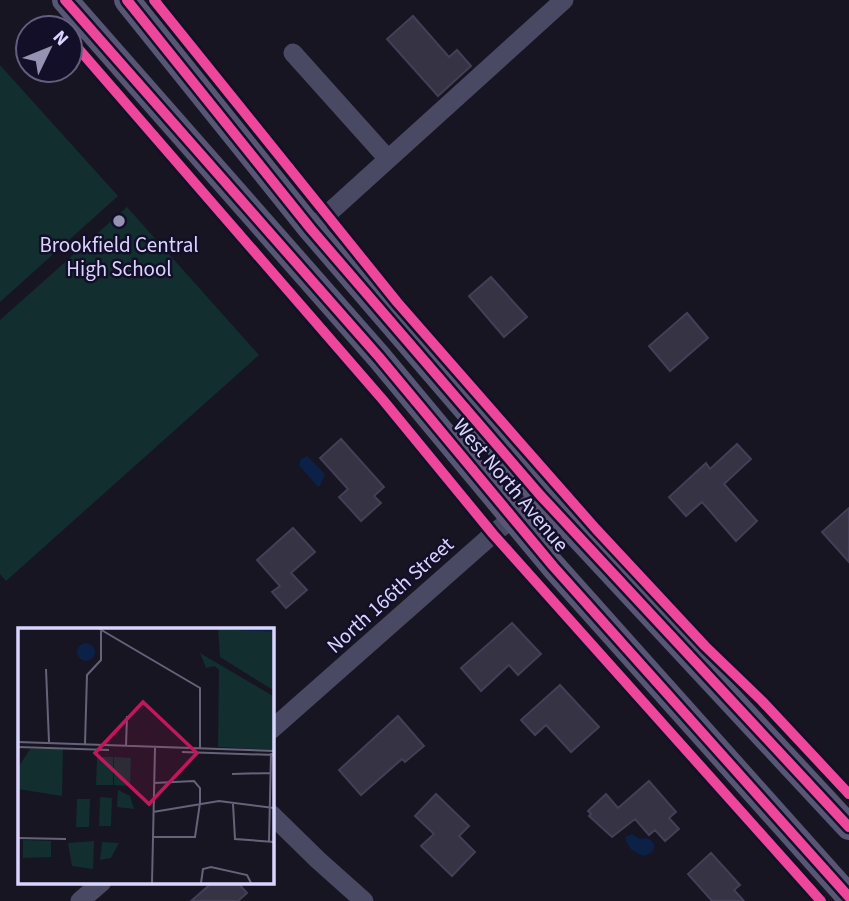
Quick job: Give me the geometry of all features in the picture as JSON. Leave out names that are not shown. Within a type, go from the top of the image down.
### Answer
[{"type":"main road","name":"West North Avenue","points":[[65,0],[379,357],[512,518],[849,897]]},
{"type":"main road","name":"West North Avenue","points":[[127,0],[311,229],[540,495],[849,827]]},
{"type":"street","points":[[311,229],[564,0]]},
{"type":"street","points":[[293,53],[388,159]]},
{"type":"street","name":"North 166th Street","points":[[273,728],[540,495]]},
{"type":"street","points":[[273,816],[364,901]]},
{"type":"street","points":[[80,901],[100,884]]},
{"type":"green space","points":[[0,65],[14,84],[17,84],[118,196],[0,302]]},
{"type":"green space","points":[[127,207],[259,355],[6,581],[0,574],[0,320]]},
{"type":"water","points":[[307,456],[325,474],[320,486],[317,486],[299,465],[301,459]]},
{"type":"water","points":[[632,834],[640,839],[651,840],[655,846],[652,852],[645,856],[631,849],[625,837]]},
{"type":"building","points":[[413,16],[449,57],[457,50],[471,66],[438,96],[387,39]]},
{"type":"building","points":[[491,277],[527,317],[504,337],[469,296]]},
{"type":"building","points":[[687,313],[708,338],[670,371],[649,346]]},
{"type":"building","points":[[341,439],[384,487],[374,496],[381,503],[361,521],[339,497],[348,489],[320,458]]},
{"type":"building","points":[[737,444],[751,459],[724,484],[757,521],[736,541],[702,502],[686,516],[669,497],[706,463],[710,469]]},
{"type":"building","points":[[849,508],[849,562],[822,532]]},
{"type":"building","points":[[293,528],[315,552],[291,573],[307,590],[286,608],[272,592],[280,586],[257,560]]},
{"type":"building","points":[[512,623],[541,654],[518,675],[509,665],[481,691],[461,668]]},
{"type":"building","points":[[560,685],[599,727],[571,752],[546,725],[535,735],[521,720]]},
{"type":"building","points":[[398,716],[424,746],[405,762],[402,759],[361,795],[339,770]]},
{"type":"building","points":[[649,781],[676,812],[669,818],[679,829],[665,841],[655,830],[649,835],[635,819],[612,837],[589,816],[591,814],[588,811],[606,794],[618,808]]},
{"type":"building","points":[[436,794],[469,826],[459,836],[475,852],[452,876],[421,846],[434,834],[415,816]]},
{"type":"building","points":[[711,853],[740,885],[734,890],[744,901],[712,901],[688,874]]},
{"type":"building","points":[[211,884],[239,884],[247,893],[238,901],[191,901]]},
{"type":"cycle path","points":[[65,0],[379,357],[553,566],[849,897]]},
{"type":"cycle path","points":[[127,0],[311,229],[540,495],[849,827]]},
{"type":"cycle path","points":[[154,0],[397,302],[523,446],[705,646],[762,701],[849,794]]},
{"type":"cycle path","points":[[84,55],[383,400],[493,534],[821,901]]},
{"type":"place","name":"Brookfield Central High School","points":[[119,221]]}]
